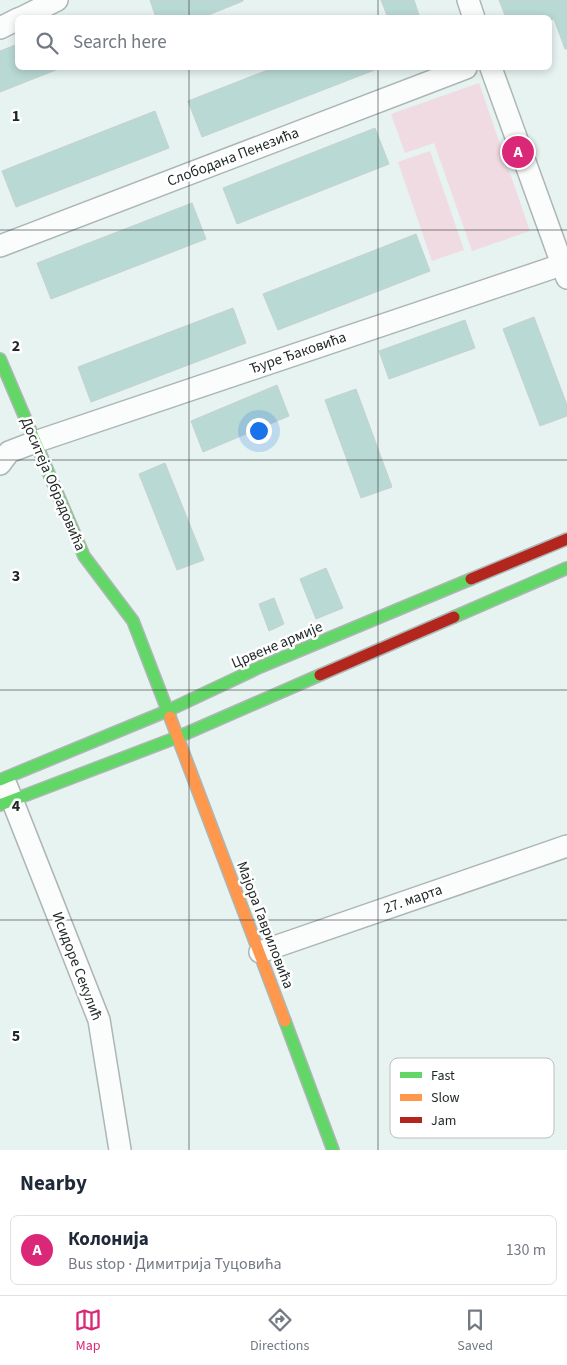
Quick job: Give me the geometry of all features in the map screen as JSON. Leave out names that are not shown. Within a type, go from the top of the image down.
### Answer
[{"type":"main road","name":"Доситеја Обрадовића","points":[[0,359],[84,556],[133,621],[167,710]]},
{"type":"main road","name":"Црвене армије","points":[[4,788],[260,668],[567,538]]},
{"type":"main road","points":[[4,788],[178,737],[567,568]]},
{"type":"main road","name":"Мајора Гавриловића","points":[[167,710],[334,1150]]},
{"type":"street","points":[[25,15],[57,0]]},
{"type":"street","points":[[468,0],[473,15]]},
{"type":"street","points":[[0,28],[15,20]]},
{"type":"street","name":"Слободана Пенезића","points":[[0,246],[461,70]]},
{"type":"street","points":[[492,70],[564,271]]},
{"type":"street","name":"Ђуре Ђаковића","points":[[3,453],[564,271]]},
{"type":"street","name":"Исидоре Секулић","points":[[4,788],[99,1020],[120,1150]]},
{"type":"street","name":"27. марта","points":[[260,952],[567,846]]},
{"type":"shaded area","points":[[479,83],[530,231],[472,251],[434,143],[405,153],[391,114]]},
{"type":"shaded area","points":[[430,151],[464,250],[432,261],[398,162]]},
{"type":"building","points":[[150,0],[243,0],[208,15],[155,15]]},
{"type":"building","points":[[381,0],[414,0],[419,15],[387,15]]},
{"type":"building","points":[[499,0],[567,0],[567,49],[565,49],[554,19],[552,20],[552,15],[505,15]]},
{"type":"building","points":[[15,45],[15,70],[56,70],[0,92],[0,51]]},
{"type":"building","points":[[268,70],[374,70],[202,137],[188,101]]},
{"type":"building","points":[[155,111],[169,148],[16,207],[2,171]]},
{"type":"building","points":[[375,128],[389,164],[237,224],[223,188]]},
{"type":"building","points":[[192,203],[206,239],[51,299],[37,263]]},
{"type":"building","points":[[416,234],[430,271],[278,330],[263,294]]},
{"type":"building","points":[[233,308],[246,343],[91,402],[78,367]]},
{"type":"building","points":[[534,317],[567,405],[567,416],[540,426],[503,329]]},
{"type":"building","points":[[465,320],[475,348],[389,379],[379,351]]},
{"type":"building","points":[[277,385],[289,416],[203,452],[191,421]]},
{"type":"building","points":[[356,389],[392,487],[361,498],[325,400]]},
{"type":"building","points":[[165,463],[204,560],[177,570],[139,474]]},
{"type":"building","points":[[326,568],[343,608],[316,619],[300,579]]},
{"type":"building","points":[[274,598],[284,624],[269,631],[259,604]]},
{"type":"traffic: fast","points":[[0,359],[84,556],[133,621],[170,717]]},
{"type":"traffic: fast","points":[[454,617],[567,568]]},
{"type":"traffic: fast","points":[[0,780],[167,711],[260,667],[471,579]]},
{"type":"traffic: fast","points":[[0,805],[178,737],[320,675]]},
{"type":"traffic: fast","points":[[285,1021],[333,1150]]},
{"type":"traffic: slow","points":[[170,717],[285,1021]]},
{"type":"traffic: jam","points":[[471,579],[567,539]]},
{"type":"traffic: jam","points":[[320,675],[454,617]]},
{"type":"place","name":"Колонија","points":[[518,152]]}]
